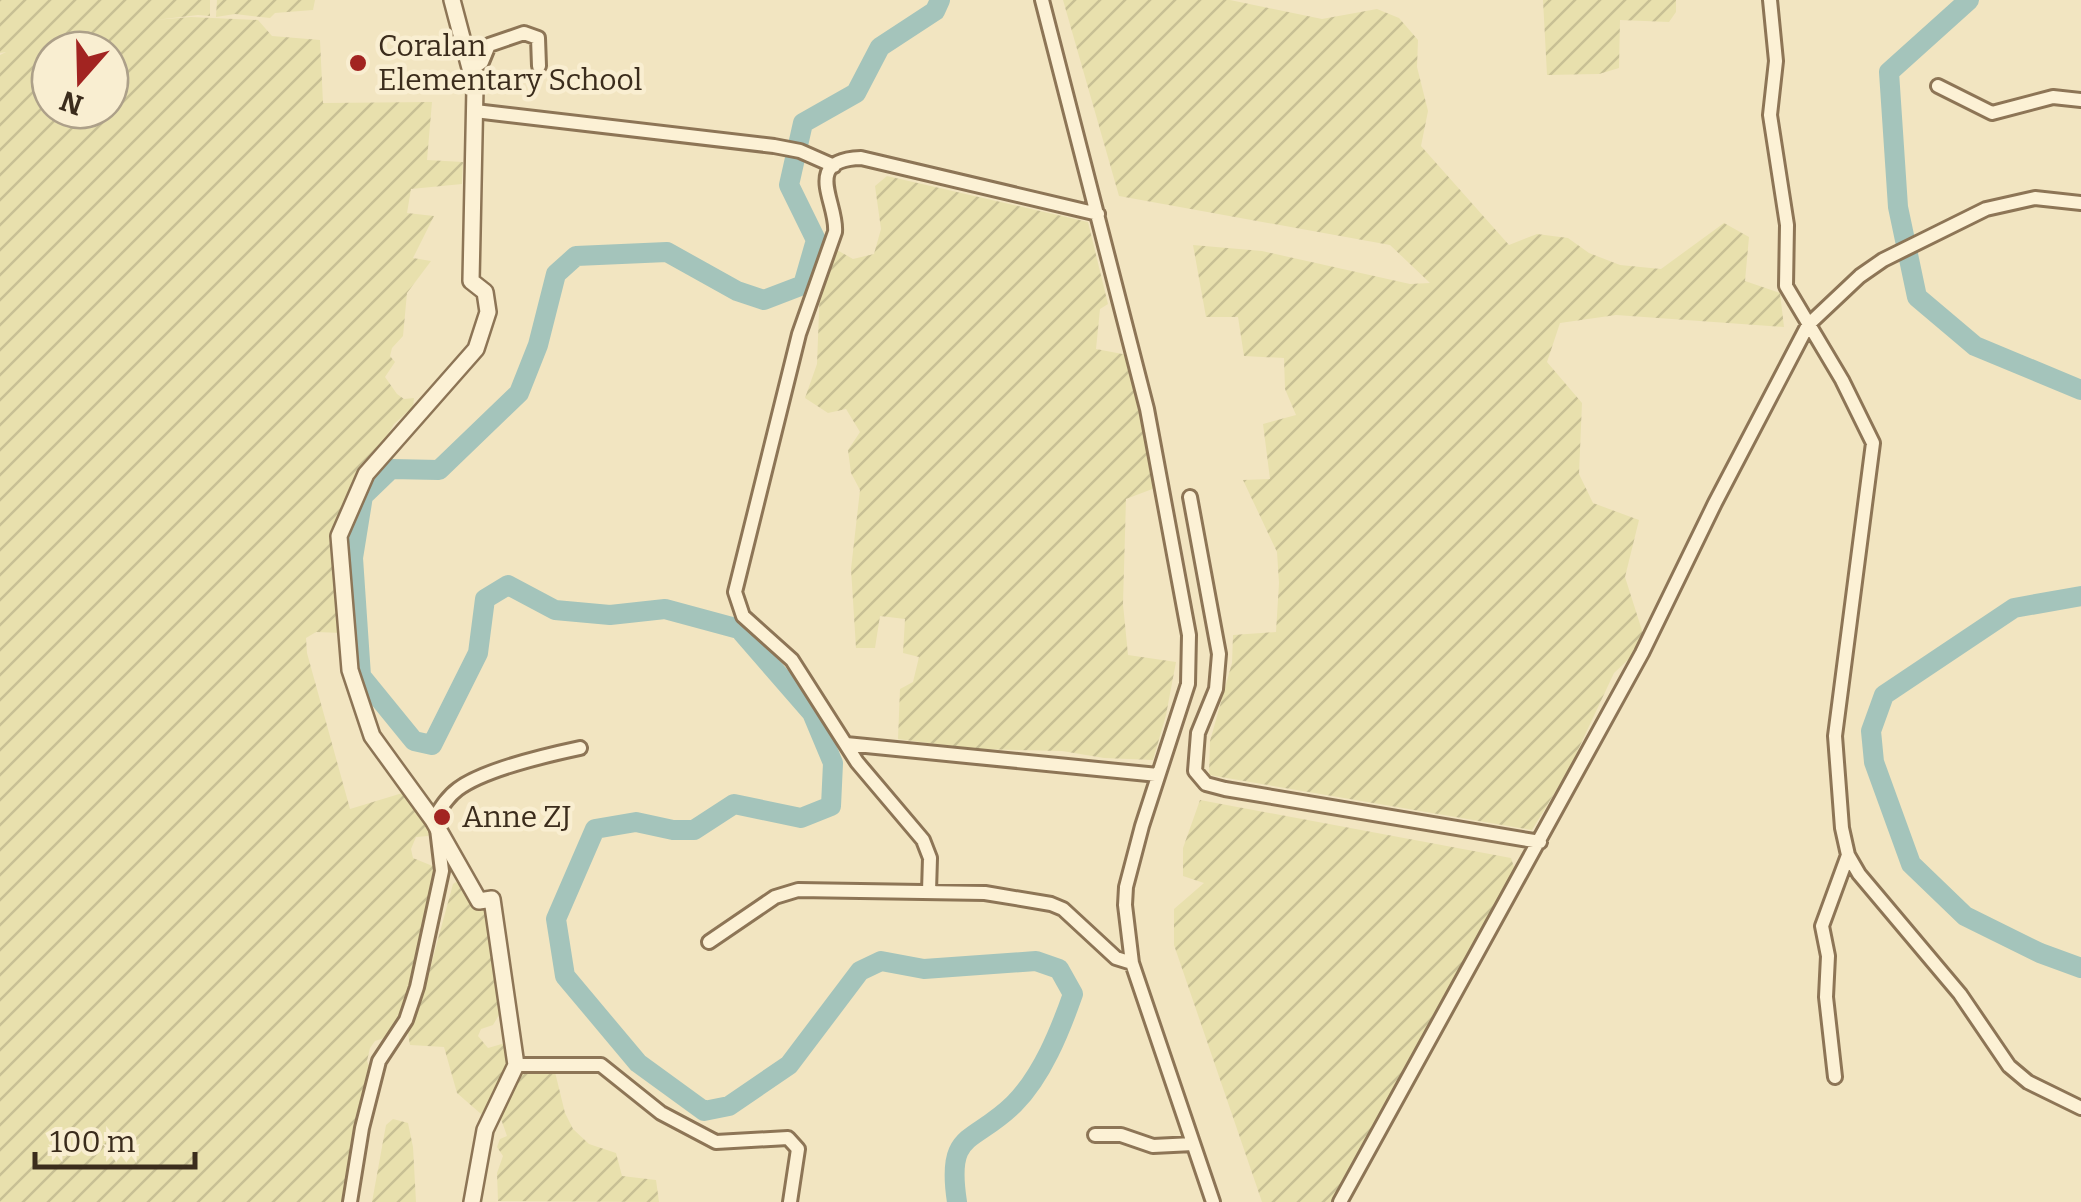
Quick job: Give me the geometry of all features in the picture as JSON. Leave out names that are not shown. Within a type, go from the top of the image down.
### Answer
[{"type":"street","points":[[452,0],[475,87],[470,280],[485,292],[488,312],[476,349],[366,474],[340,536],[350,670],[372,736],[435,823],[479,901],[492,899],[516,1065],[485,1130],[472,1202]]},
{"type":"street","points":[[1042,0],[1147,409],[1189,635],[1191,668],[1124,904],[1132,963],[1213,1202]]},
{"type":"street","points":[[1770,0],[1776,49],[1770,115],[1787,225],[1786,286],[1842,380],[1873,443],[1835,736],[1838,800],[1848,855],[1859,874],[1970,1007],[2009,1066],[2028,1082],[2081,1108]]},
{"type":"street","points":[[471,70],[482,62],[489,45],[524,34],[538,38],[539,66]]},
{"type":"street","points":[[1938,86],[1992,113],[2054,97],[2081,100]]},
{"type":"street","points":[[475,111],[781,146],[834,166]]},
{"type":"street","points":[[929,891],[929,854],[924,840],[886,798],[846,744],[792,660],[744,616],[736,592],[803,319],[835,232],[835,216],[825,191],[828,174],[834,166],[861,158],[1098,214]]},
{"type":"street","points":[[1340,1202],[1642,654],[1808,325],[1883,260],[2005,202],[2034,198],[2081,204]]},
{"type":"street","points":[[1190,497],[1219,654],[1216,689],[1198,734],[1195,770],[1206,784],[1540,842]]},
{"type":"street","points":[[1176,726],[1198,734]]},
{"type":"street","points":[[846,744],[1158,775]]},
{"type":"street","points":[[350,1202],[362,1128],[379,1061],[406,1020],[417,988],[442,871],[435,823],[450,796],[470,782],[580,748]]},
{"type":"street","points":[[1835,1077],[1826,998],[1828,956],[1822,926],[1848,855]]},
{"type":"street","points":[[709,942],[786,892],[825,888],[984,893],[1058,906],[1116,958],[1132,963]]},
{"type":"street","points":[[516,1065],[601,1065],[662,1113],[716,1142],[788,1138],[798,1149],[790,1202]]},
{"type":"street","points":[[1095,1135],[1121,1134],[1153,1146],[1193,1144]]},
{"type":"shaded area","points":[[0,0],[210,0],[210,16],[155,20],[258,20],[272,36],[320,40],[323,103],[432,102],[427,160],[463,162],[462,184],[411,189],[407,213],[434,216],[413,258],[431,261],[407,293],[403,336],[392,348],[390,356],[395,362],[385,377],[397,394],[404,399],[414,398],[413,407],[394,424],[355,475],[353,491],[335,537],[343,633],[316,632],[306,638],[350,809],[409,791],[435,828],[428,836],[416,837],[411,849],[413,858],[435,867],[431,897],[416,970],[400,1018],[387,1037],[375,1041],[370,1048],[367,1061],[372,1073],[366,1085],[343,1202],[0,1202],[0,55],[6,52],[0,53]]},
{"type":"shaded area","points":[[217,0],[315,0],[313,10],[275,13],[270,18],[235,14],[216,17]]},
{"type":"shaded area","points":[[1063,0],[1230,0],[1322,19],[1377,9],[1399,18],[1418,40],[1417,67],[1428,111],[1421,146],[1509,245],[1537,234],[1568,238],[1589,253],[1620,265],[1661,269],[1724,223],[1749,237],[1745,281],[1780,293],[1784,327],[1616,315],[1560,323],[1547,362],[1582,403],[1579,474],[1593,503],[1639,520],[1625,577],[1646,643],[1614,673],[1569,769],[1532,830],[1209,775],[1210,741],[1232,663],[1233,635],[1276,632],[1277,552],[1243,480],[1270,479],[1263,424],[1296,415],[1285,389],[1284,358],[1244,356],[1238,317],[1206,317],[1193,245],[1262,251],[1410,284],[1430,283],[1390,245],[1119,196]]},
{"type":"shaded area","points":[[1543,0],[1676,0],[1676,12],[1669,22],[1620,20],[1619,68],[1599,74],[1547,75]]},
{"type":"shaded area","points":[[887,176],[1088,222],[1108,304],[1100,309],[1096,349],[1133,356],[1128,362],[1155,488],[1126,499],[1123,604],[1128,655],[1176,662],[1153,760],[1062,751],[974,749],[898,739],[900,689],[913,682],[919,657],[903,653],[905,619],[880,616],[875,648],[856,648],[851,569],[860,490],[851,473],[848,450],[860,432],[846,409],[828,413],[805,398],[817,364],[820,286],[837,250],[853,259],[874,254],[881,229],[875,186]]},
{"type":"shaded area","points":[[1200,800],[1511,858],[1516,873],[1333,1202],[1262,1202],[1174,945],[1174,909],[1204,883],[1183,876],[1183,848]]},
{"type":"shaded area","points":[[459,880],[484,904],[502,1010],[493,1025],[481,1029],[478,1036],[488,1048],[505,1043],[508,1065],[488,1111],[481,1114],[457,1093],[444,1047],[410,1045],[407,1027],[425,987],[453,884]]},
{"type":"shaded area","points":[[521,1072],[555,1072],[573,1129],[589,1144],[616,1153],[622,1176],[656,1180],[659,1202],[498,1201],[497,1173],[503,1156],[497,1147],[500,1139],[507,1136],[501,1119]]},
{"type":"shaded area","points":[[393,1119],[408,1123],[416,1202],[372,1202],[386,1125]]},
{"type":"waterway","points":[[940,0],[935,11],[880,47],[856,93],[803,123],[789,185],[816,240],[803,285],[764,300],[737,291],[667,252],[576,256],[556,274],[538,345],[519,393],[439,470],[391,469],[363,496],[353,558],[361,676],[414,741],[432,745],[478,653],[485,599],[508,585],[555,610],[610,615],[665,609],[739,629],[812,713],[833,763],[831,806],[801,818],[734,804],[694,830],[636,822],[595,829],[556,919],[565,976],[638,1063],[704,1111],[729,1106],[789,1065],[860,971],[881,961],[924,969],[1036,961],[1059,969],[1073,994],[1056,1038],[1024,1093],[959,1150],[955,1162],[957,1202]]},
{"type":"waterway","points":[[1969,0],[1889,72],[1898,207],[1917,297],[1975,346],[2081,390]]},
{"type":"waterway","points":[[2081,596],[2014,608],[1884,695],[1871,731],[1874,762],[1911,864],[1965,916],[2040,953],[2081,968]]},
{"type":"place","name":"Coralan Elementary School","points":[[358,63]]},
{"type":"place","name":"Anne ZJ","points":[[442,817]]}]
